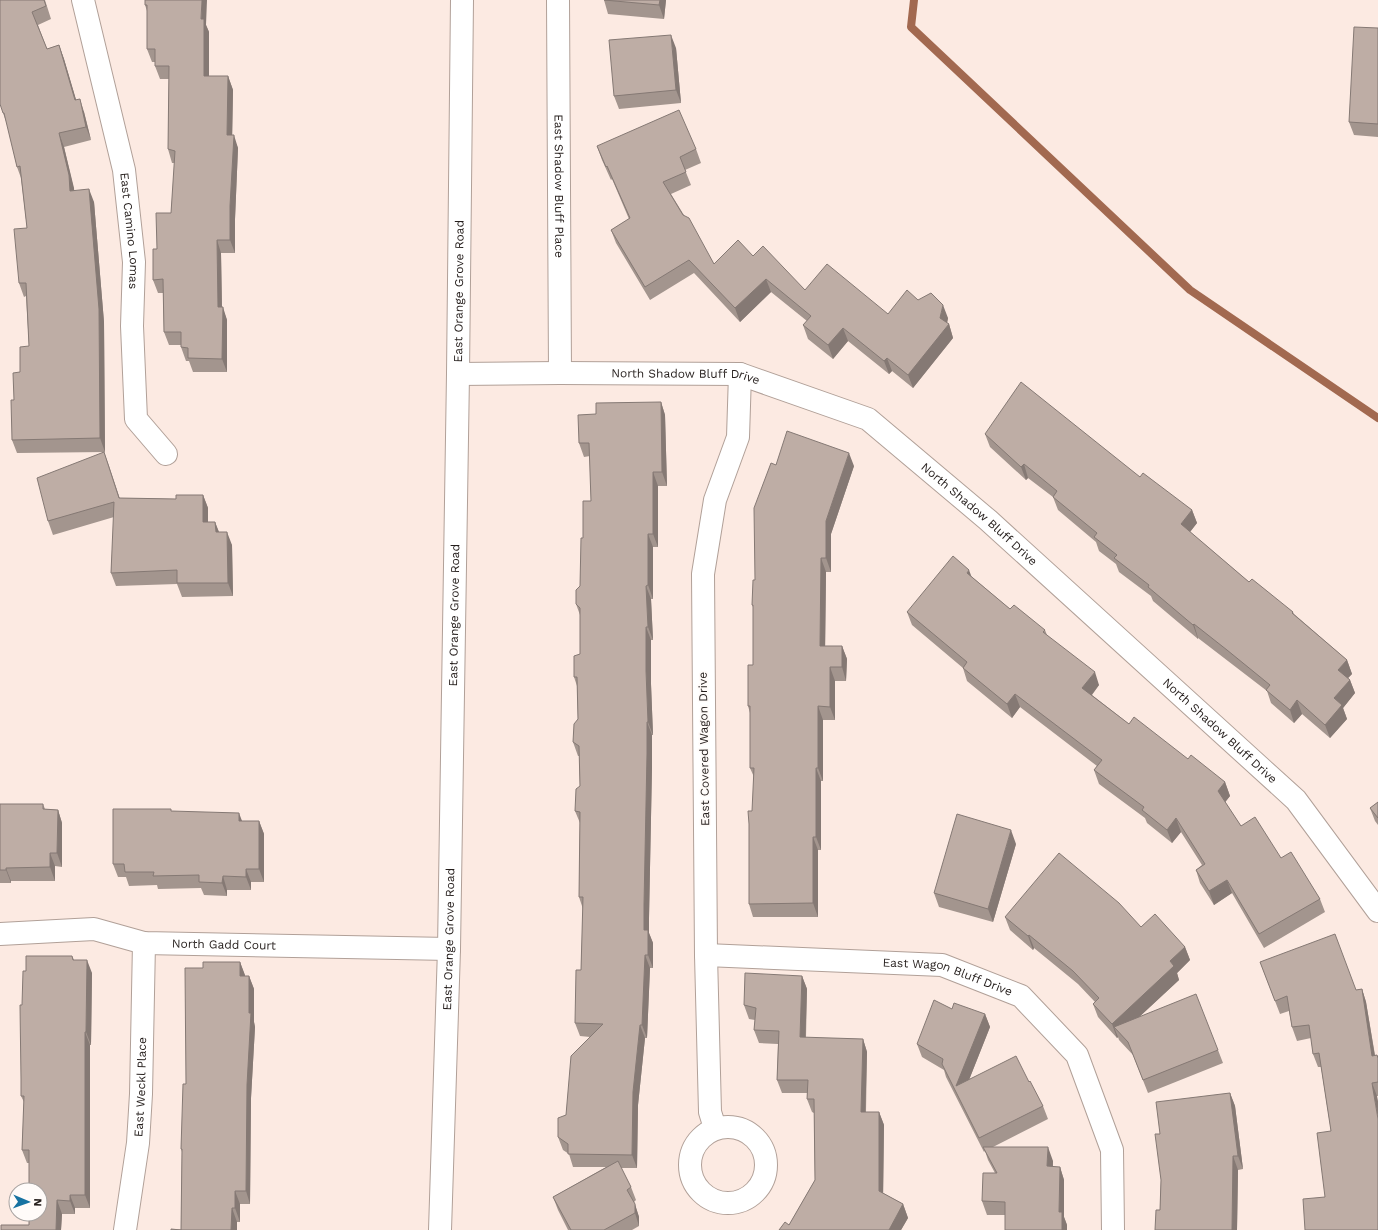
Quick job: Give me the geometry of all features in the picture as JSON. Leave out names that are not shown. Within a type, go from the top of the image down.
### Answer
[{"type":"street","name":"East Camino Lomas","points":[[83,0],[124,170],[134,262],[132,326],[136,419],[166,454]]},
{"type":"street","name":"East Orange Grove Road","points":[[440,1230],[449,948],[462,0]]},
{"type":"street","name":"East Shadow Bluff Place","points":[[558,0],[560,373]]},
{"type":"street","name":"North Shadow Bluff Drive","points":[[458,374],[740,374],[868,419],[988,520],[1296,800],[1378,910]]},
{"type":"street","name":"East Covered Wagon Drive","points":[[716,1128],[710,1112],[706,955],[703,574],[715,500],[738,437],[740,374]]},
{"type":"street","name":"North Gadd Court","points":[[0,934],[94,929],[144,943],[449,948]]},
{"type":"street","name":"East Weckl Place","points":[[125,1230],[138,1143],[141,1094],[144,943]]},
{"type":"street","name":"East Wagon Bluff Drive","points":[[706,955],[942,965],[1021,996],[1077,1055],[1112,1150],[1113,1230]]},
{"type":"building","points":[[0,0],[44,0],[46,6],[32,12],[47,49],[59,45],[75,100],[80,99],[86,127],[59,133],[69,175],[70,191],[89,189],[99,309],[100,438],[12,440],[11,400],[14,400],[13,373],[20,372],[20,347],[29,346],[26,283],[19,283],[14,229],[27,228],[20,166],[17,167],[4,113],[0,104]]},
{"type":"building","points":[[145,0],[202,0],[201,19],[204,19],[204,76],[228,76],[227,135],[234,135],[230,206],[230,240],[217,240],[218,307],[223,307],[222,359],[188,358],[188,348],[181,347],[181,332],[164,332],[163,279],[153,280],[153,249],[157,249],[156,213],[171,213],[175,151],[168,149],[169,66],[155,66],[155,49],[147,49],[147,5],[145,5]]},
{"type":"building","points":[[604,0],[660,0],[659,5]]},
{"type":"building","points":[[1354,27],[1378,28],[1378,124],[1349,122]]},
{"type":"building","points":[[671,35],[676,90],[614,96],[609,40]]},
{"type":"building","points":[[679,110],[696,149],[680,157],[686,172],[663,182],[683,215],[689,218],[714,264],[738,240],[753,256],[763,246],[805,290],[827,264],[888,314],[907,290],[918,300],[931,293],[943,305],[940,318],[949,324],[908,375],[887,358],[884,361],[843,328],[828,345],[803,325],[811,316],[766,279],[735,308],[689,260],[645,287],[611,230],[630,218],[597,146]]},
{"type":"building","points":[[1021,382],[1140,477],[1143,473],[1192,510],[1181,524],[1249,582],[1252,579],[1293,612],[1292,613],[1347,660],[1338,670],[1350,680],[1334,698],[1342,705],[1325,725],[1297,700],[1290,710],[1266,690],[1270,685],[1194,624],[1193,625],[1148,587],[1149,585],[1114,558],[1117,555],[1094,537],[1097,533],[1053,497],[1057,491],[1024,464],[1021,467],[985,434]]},
{"type":"building","points":[[661,402],[662,472],[653,472],[653,534],[648,534],[648,585],[646,586],[648,627],[646,627],[646,671],[648,722],[644,930],[648,930],[648,955],[645,955],[642,1025],[640,1025],[633,1092],[632,1155],[568,1154],[568,1144],[558,1137],[558,1118],[566,1115],[571,1056],[603,1024],[575,1023],[576,970],[581,970],[583,897],[579,897],[580,812],[575,811],[576,789],[580,786],[579,746],[573,742],[574,724],[578,719],[577,677],[574,677],[574,656],[580,654],[580,608],[576,604],[576,590],[580,586],[581,538],[583,538],[583,501],[591,501],[589,443],[579,443],[578,415],[596,414],[596,403]]},
{"type":"building","points":[[787,431],[849,453],[826,521],[826,558],[821,558],[820,646],[842,646],[842,667],[830,667],[830,707],[818,706],[816,837],[813,837],[813,903],[749,904],[748,811],[752,811],[754,768],[750,768],[750,706],[748,706],[748,665],[753,665],[752,605],[753,580],[755,580],[754,508],[771,463],[776,465]]},
{"type":"building","points":[[104,452],[119,498],[176,499],[176,495],[203,495],[203,522],[215,522],[216,532],[227,532],[228,583],[177,583],[177,570],[111,573],[114,502],[48,521],[37,478]]},
{"type":"building","points":[[953,556],[969,570],[967,573],[1010,609],[1014,605],[1045,630],[1043,632],[1095,672],[1082,688],[1129,724],[1134,717],[1188,759],[1191,755],[1225,782],[1218,791],[1241,826],[1255,817],[1281,858],[1291,852],[1320,899],[1259,934],[1227,880],[1209,891],[1196,870],[1205,864],[1176,818],[1167,830],[1142,810],[1144,807],[1094,770],[1102,760],[1015,694],[1007,704],[963,668],[967,662],[907,612]]},
{"type":"building","points":[[1378,802],[1378,818],[1370,808]]},
{"type":"building","points":[[0,804],[43,804],[43,809],[58,810],[57,853],[50,853],[50,867],[6,868],[6,870],[0,870]]},
{"type":"building","points":[[113,809],[171,809],[171,811],[239,813],[239,821],[259,821],[259,869],[246,869],[246,877],[223,876],[222,883],[199,882],[199,875],[153,876],[154,872],[125,872],[124,864],[113,864]]},
{"type":"building","points":[[957,814],[1011,830],[988,909],[934,893]]},
{"type":"building","points":[[1059,853],[1119,903],[1141,927],[1155,914],[1185,947],[1170,961],[1174,966],[1112,1024],[1093,1004],[1099,998],[1073,971],[1005,917]]},
{"type":"building","points":[[1335,934],[1356,990],[1362,989],[1372,1056],[1377,1055],[1378,1058],[1378,1082],[1372,1083],[1378,1119],[1378,1230],[1305,1230],[1303,1199],[1325,1197],[1317,1133],[1331,1131],[1319,1053],[1313,1054],[1309,1025],[1292,1027],[1287,996],[1275,1001],[1260,962]]},
{"type":"building","points":[[26,956],[72,956],[73,960],[87,960],[85,1032],[85,1195],[70,1195],[70,1201],[57,1200],[56,1230],[1,1230],[1,1225],[29,1225],[29,1222],[48,1222],[48,1182],[29,1182],[29,1150],[22,1150],[24,1096],[21,1096],[20,1005],[22,1005],[23,971],[26,971]]},
{"type":"building","points":[[203,962],[240,962],[240,976],[249,976],[249,1013],[251,1013],[247,1085],[246,1191],[235,1191],[235,1208],[232,1208],[231,1230],[181,1230],[183,1084],[186,1084],[185,968],[203,968]]},
{"type":"building","points":[[745,973],[802,976],[800,1037],[863,1039],[861,1112],[879,1112],[879,1191],[903,1204],[889,1230],[779,1230],[785,1222],[789,1225],[815,1180],[814,1099],[807,1099],[808,1080],[777,1080],[779,1031],[754,1030],[756,1008],[744,1005]]},
{"type":"building","points":[[1196,994],[1218,1050],[1143,1080],[1128,1042],[1114,1027]]},
{"type":"building","points":[[934,1000],[952,1009],[954,1003],[985,1014],[956,1086],[1016,1056],[1043,1106],[979,1138],[942,1064],[943,1059],[917,1044]]},
{"type":"building","points":[[1230,1093],[1238,1156],[1233,1156],[1232,1230],[1155,1230],[1156,1210],[1160,1210],[1161,1180],[1155,1134],[1160,1134],[1156,1102]]},
{"type":"building","points":[[983,1147],[1048,1147],[1047,1166],[1060,1167],[1059,1212],[1062,1212],[1062,1230],[1005,1230],[1005,1202],[982,1201],[983,1173],[997,1173]]},
{"type":"building","points":[[618,1161],[631,1187],[627,1190],[635,1204],[635,1213],[604,1230],[571,1230],[553,1197]]},
{"type":"waterway","points":[[914,0],[911,27],[1190,290],[1378,418]]}]
